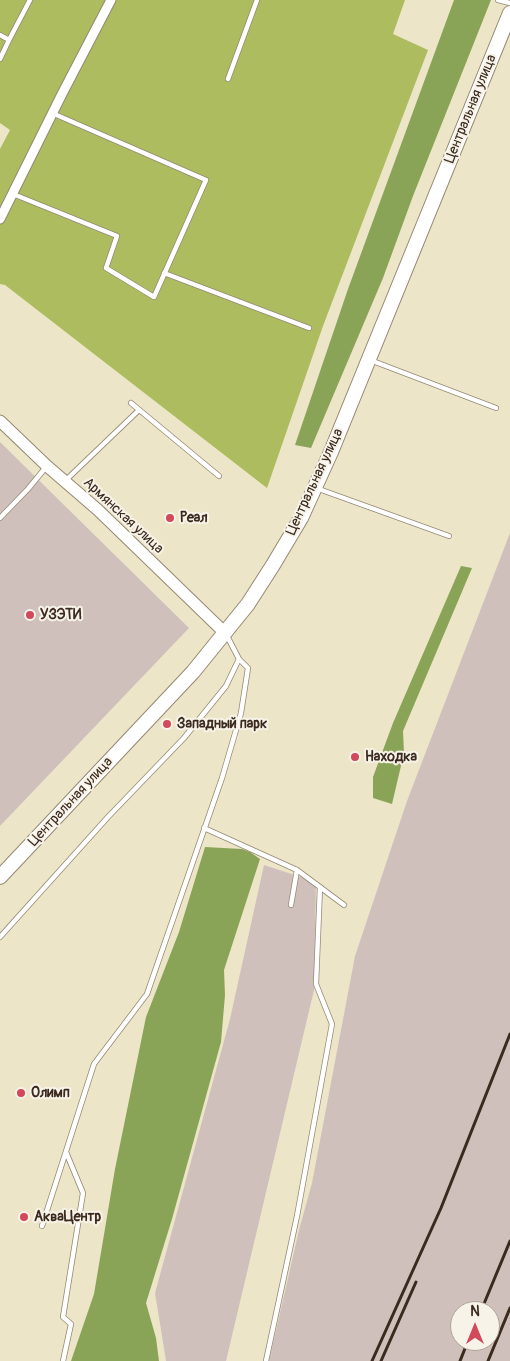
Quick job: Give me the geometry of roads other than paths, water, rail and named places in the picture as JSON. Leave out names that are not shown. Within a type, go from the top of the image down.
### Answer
[{"type":"main road","name":"Центральная улица","points":[[0,877],[193,672],[248,604],[301,518],[331,452],[510,13]]},
{"type":"street","points":[[0,219],[52,113],[111,0]]},
{"type":"street","name":"Армянская улица","points":[[0,421],[47,466],[98,510],[225,632]]},
{"type":"lane","points":[[0,59],[30,0]]},
{"type":"lane","points":[[228,79],[257,0]]},
{"type":"lane","points":[[498,0],[510,3]]},
{"type":"lane","points":[[0,35],[9,40]]},
{"type":"lane","points":[[13,194],[117,236],[106,268],[154,297],[206,180],[52,113]]},
{"type":"lane","points":[[164,273],[309,328]]},
{"type":"lane","points":[[369,360],[496,408]]},
{"type":"lane","points":[[131,403],[219,476]]},
{"type":"lane","points":[[64,481],[139,410]]},
{"type":"lane","points":[[0,518],[47,466]]},
{"type":"lane","points":[[315,487],[449,536]]},
{"type":"lane","points":[[42,1226],[94,1064],[147,994],[222,778],[241,712],[248,668],[239,659],[225,632]]},
{"type":"lane","points":[[0,937],[108,817],[184,738],[226,686],[239,659]]},
{"type":"lane","points":[[204,828],[297,870],[344,905]]},
{"type":"lane","points":[[291,906],[297,870]]},
{"type":"lane","points":[[266,1361],[297,1216],[332,1024],[316,984],[320,887]]},
{"type":"lane","points":[[63,1361],[71,1324],[63,1317],[83,1193],[66,1151]]},
{"type":"railway","points":[[372,1361],[441,1208],[510,1034]]},
{"type":"railway","points":[[485,1301],[510,1241]]},
{"type":"railway","points":[[381,1361],[416,1282]]},
{"type":"railway","points":[[488,1361],[510,1308]]},
{"type":"railway","points":[[460,1361],[464,1351]]},
{"type":"place","name":"Реал","points":[[170,518]]},
{"type":"place","name":"УЗЭТИ","points":[[30,615]]},
{"type":"place","name":"Западный парк","points":[[167,724]]},
{"type":"place","name":"Находка","points":[[355,757]]},
{"type":"place","name":"Олимп","points":[[21,1093]]},
{"type":"place","name":"АкваЦентр","points":[[24,1217]]}]
